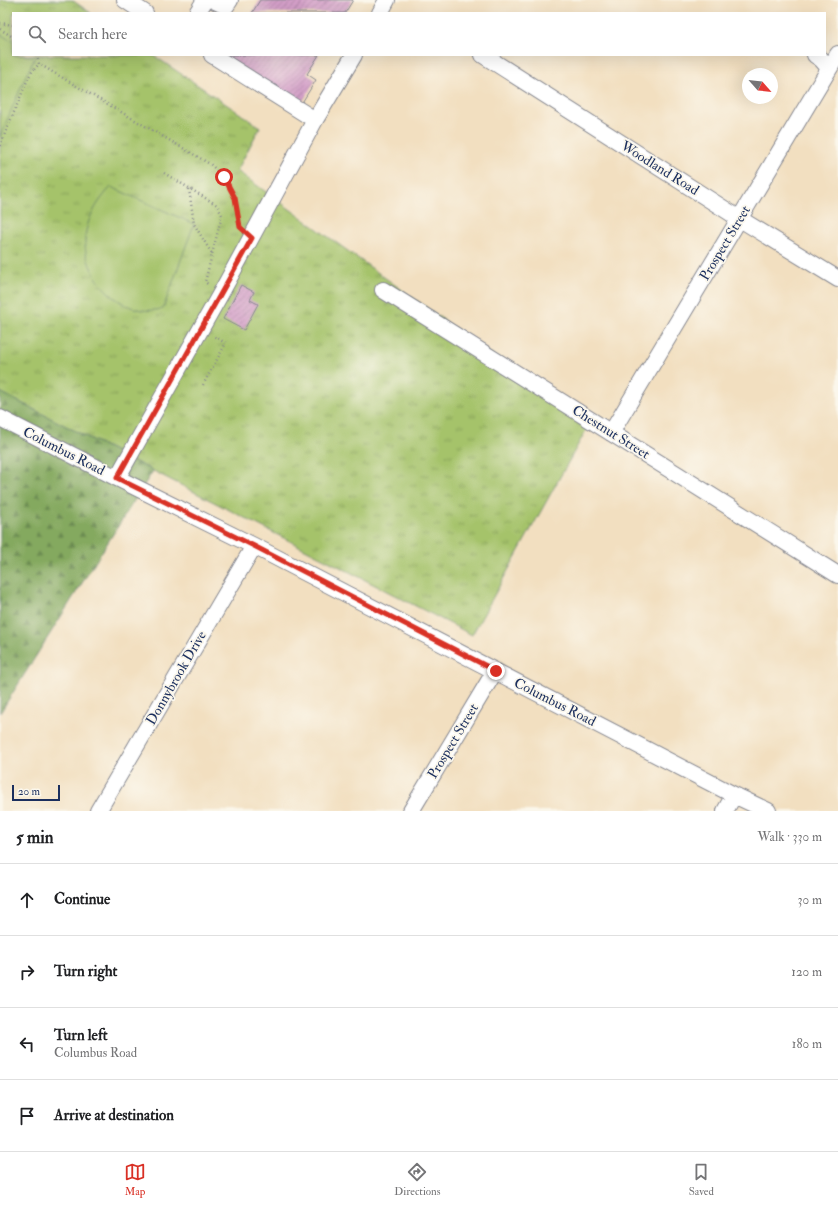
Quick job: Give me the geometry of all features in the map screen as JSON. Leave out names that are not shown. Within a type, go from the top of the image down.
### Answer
[{"type":"street","points":[[125,0],[143,12]]},
{"type":"street","points":[[198,12],[206,0]]},
{"type":"street","points":[[212,0],[226,6],[230,0]]},
{"type":"street","points":[[381,12],[387,0]]},
{"type":"street","name":"Prospect Street","points":[[611,433],[838,54]]},
{"type":"street","points":[[214,56],[315,120]]},
{"type":"street","points":[[117,478],[252,238],[315,120],[353,56]]},
{"type":"street","name":"Woodland Road","points":[[485,56],[740,219],[838,279]]},
{"type":"street","points":[[817,56],[821,58],[829,68]]},
{"type":"street","name":"Chestnut Street","points":[[383,290],[838,575]]},
{"type":"street","name":"Columbus Road","points":[[0,418],[254,546],[734,795],[768,811]]},
{"type":"street","name":"Donnybrook Drive","points":[[98,811],[254,546]]},
{"type":"street","name":"Prospect Street","points":[[411,811],[496,671]]},
{"type":"street","points":[[725,811],[734,795]]},
{"type":"path","points":[[0,23],[12,25]]},
{"type":"path","points":[[0,29],[12,36]]},
{"type":"path","points":[[37,56],[39,64],[210,164],[224,177],[235,198],[240,227],[252,238]]},
{"type":"path","points":[[0,146],[26,81],[39,64]]},
{"type":"path","points":[[164,173],[218,205],[222,215],[205,282],[213,286]]},
{"type":"path","points":[[189,188],[194,224],[212,254]]},
{"type":"path","points":[[203,385],[226,343],[209,334]]},
{"type":"green space","points":[[0,0],[72,0],[90,12],[12,12],[12,56],[154,56],[260,127],[237,171],[589,425],[472,635],[0,392]]},
{"type":"green space","points":[[0,34],[12,41],[12,56],[36,56],[26,75],[0,137]]},
{"type":"green space","points":[[111,187],[194,224],[163,309],[142,310],[131,307],[120,301],[110,294],[102,285],[90,265],[86,253],[85,242],[87,227],[97,205]]},
{"type":"green space","points":[[0,392],[153,471],[0,713]]},
{"type":"building","points":[[260,0],[353,0],[346,12],[253,12]]},
{"type":"building","points":[[223,56],[318,56],[307,74],[316,80],[301,104]]},
{"type":"building","points":[[241,285],[254,292],[250,300],[258,304],[244,330],[223,319]]},
{"type":"route","points":[[224,177],[235,198],[240,227],[252,238],[117,478],[254,546],[496,671]]}]
